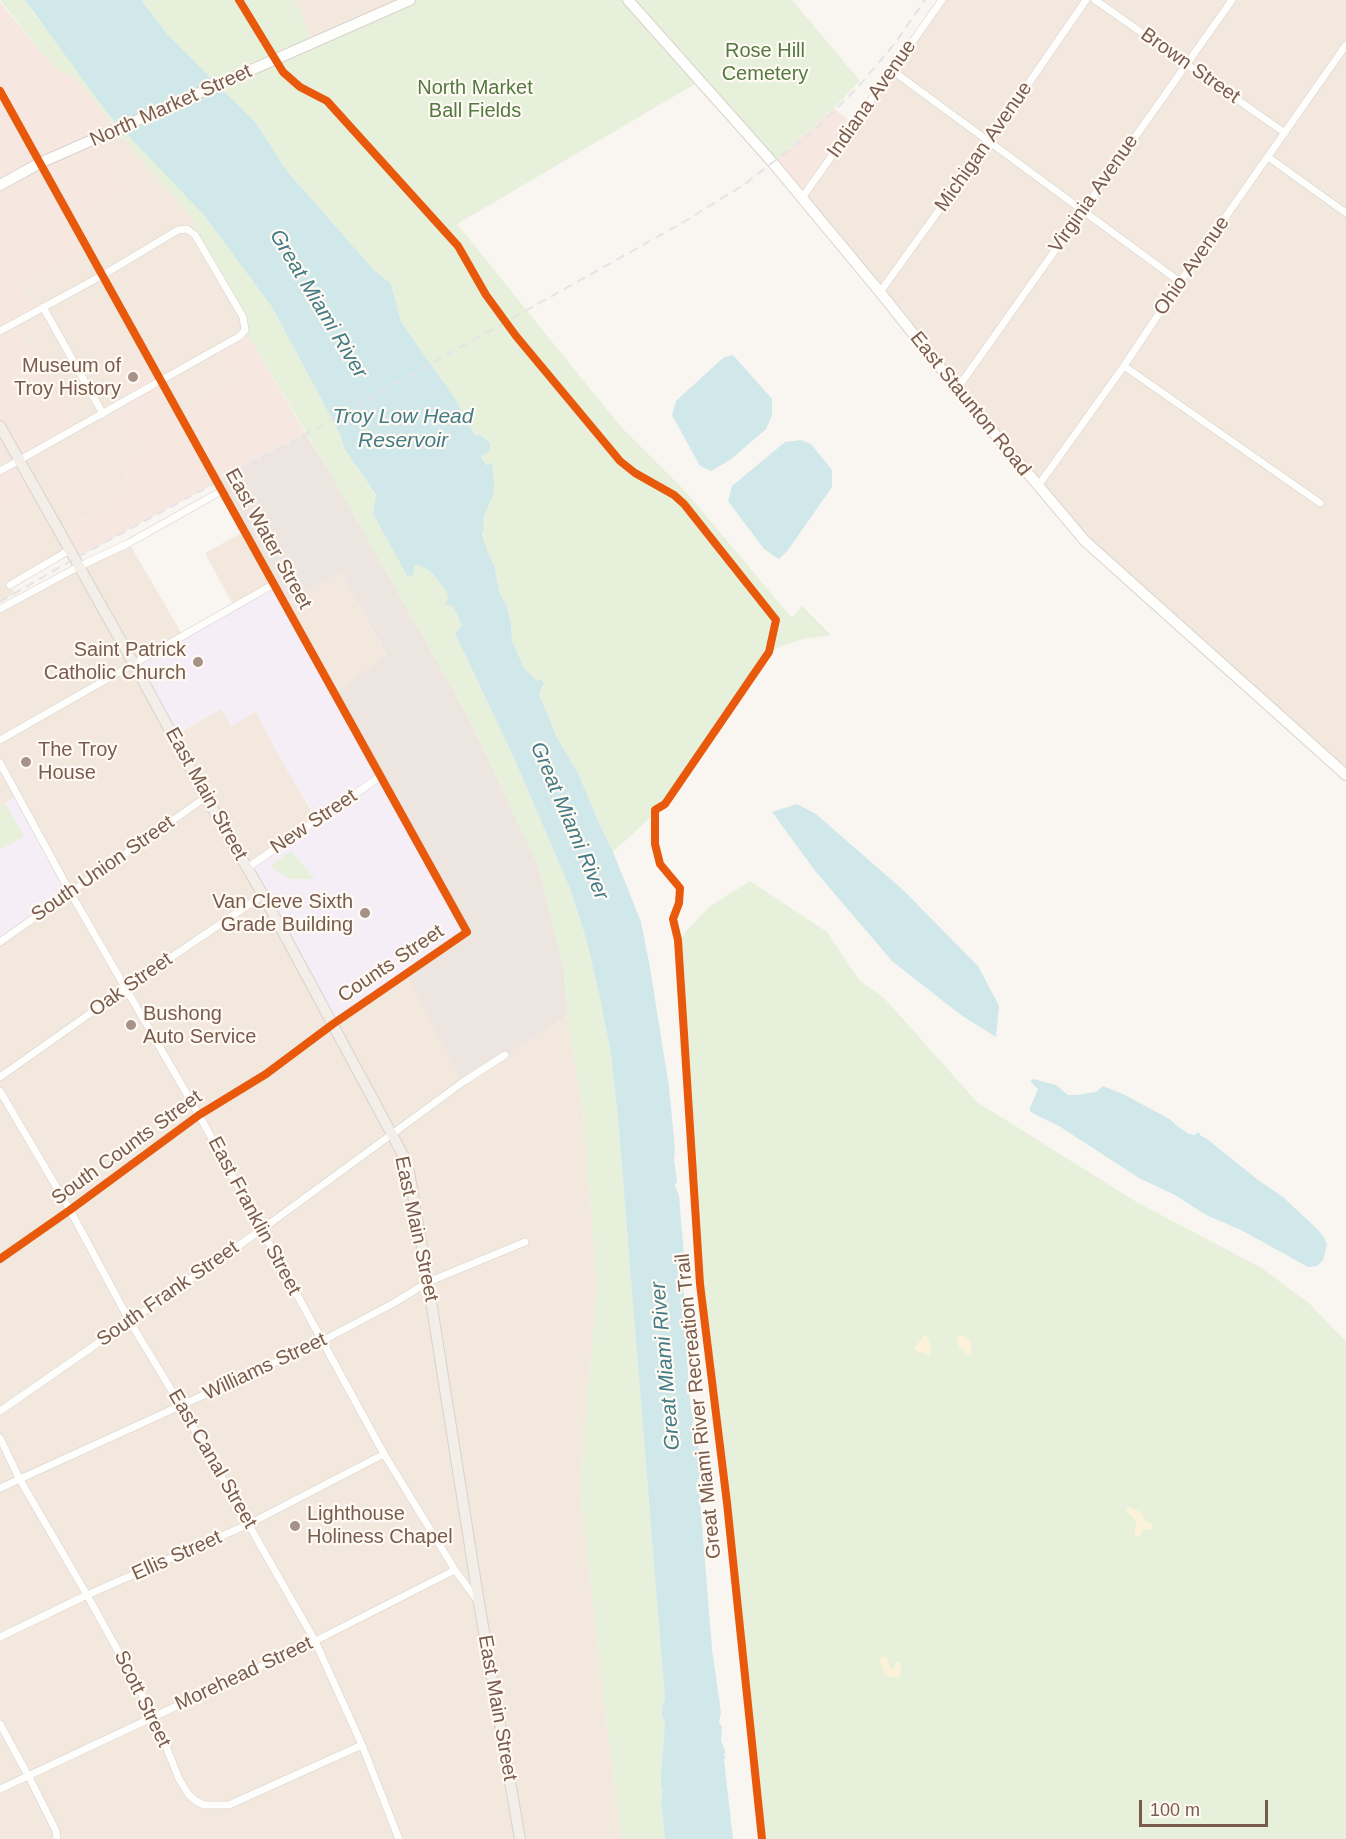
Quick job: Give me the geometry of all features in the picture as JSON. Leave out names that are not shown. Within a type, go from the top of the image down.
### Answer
[{"type":"main road","name":"North Market Street","points":[[0,185],[40,163],[410,0]]},
{"type":"main road","name":"East Staunton Road","points":[[628,0],[773,163],[957,389],[1085,541],[1346,775]]},
{"type":"main road","name":"East Main Street","points":[[0,426],[263,895],[403,1155],[428,1282],[479,1603],[520,1839]]},
{"type":"street","name":"Indiana Avenue","points":[[802,198],[942,0]]},
{"type":"street","name":"Michigan Avenue","points":[[880,292],[989,141],[1086,0]]},
{"type":"street","name":"Brown Street","points":[[1095,0],[1285,133]]},
{"type":"street","name":"Virginia Avenue","points":[[957,389],[1232,0]]},
{"type":"street","name":"Ohio Avenue","points":[[1038,486],[1346,45]]},
{"type":"street","points":[[893,71],[1180,282]]},
{"type":"street","name":"East Water Street","points":[[0,91],[467,932]]},
{"type":"street","points":[[1268,158],[1346,213]]},
{"type":"street","points":[[0,331],[103,275],[178,230],[187,229],[195,235],[243,317],[245,330],[240,336],[0,471]]},
{"type":"street","points":[[43,308],[103,414]]},
{"type":"street","points":[[1124,366],[1320,503]]},
{"type":"street","points":[[0,609],[78,567],[129,543],[223,490]]},
{"type":"street","points":[[10,585],[68,550]]},
{"type":"street","points":[[0,740],[274,584]]},
{"type":"street","name":"East Franklin Street","points":[[0,763],[70,892],[199,1115],[384,1454],[455,1570],[479,1603]]},
{"type":"street","name":"New Street","points":[[247,868],[381,776]]},
{"type":"street","name":"South Union Street","points":[[0,942],[206,797]]},
{"type":"street","name":"Oak Street","points":[[0,1077],[263,895]]},
{"type":"street","name":"Counts Street","points":[[333,1024],[467,932]]},
{"type":"street","name":"South Counts Street","points":[[0,1259],[199,1115],[266,1074],[333,1024]]},
{"type":"street","name":"South Frank Street","points":[[0,1411],[261,1230],[463,1082],[505,1055]]},
{"type":"street","name":"East Canal Street","points":[[0,1091],[70,1210],[129,1320],[181,1406],[315,1641],[363,1745],[399,1839]]},
{"type":"street","name":"Williams Street","points":[[0,1488],[322,1341],[394,1303],[428,1282],[525,1242]]},
{"type":"street","name":"Scott Street","points":[[0,1438],[20,1478],[154,1716],[179,1779],[189,1795],[196,1801],[204,1805],[228,1805],[363,1745]]},
{"type":"street","name":"Ellis Street","points":[[0,1637],[87,1595],[249,1524],[384,1454]]},
{"type":"street","name":"Morehead Street","points":[[0,1790],[315,1641],[455,1570]]},
{"type":"street","points":[[0,1724],[56,1831],[57,1839]]},
{"type":"shaded area","points":[[295,0],[410,0],[313,44]]},
{"type":"shaded area","points":[[942,0],[1346,0],[1346,775],[1085,541],[802,198]]},
{"type":"shaded area","points":[[0,2],[47,59],[69,72],[89,93],[116,130],[96,139],[125,192],[73,222],[87,246],[19,281],[36,312],[15,323],[76,429],[20,461],[37,493],[0,514]]},
{"type":"shaded area","points":[[834,108],[854,125],[802,198],[773,163]]},
{"type":"shaded area","points":[[116,130],[193,219],[195,235],[243,317],[238,380],[179,413],[112,374],[127,400],[112,409],[138,451],[118,463],[132,490],[59,532],[68,551],[10,586],[15,593],[0,602],[0,514],[37,493],[19,461],[15,323],[19,281],[86,246],[73,222],[96,139]]},
{"type":"shaded area","points":[[245,330],[306,434],[74,559],[59,532],[132,490],[118,463],[138,451],[112,409],[127,400],[112,374],[145,354],[179,413],[238,380],[219,348]]},
{"type":"shaded area","points":[[306,434],[466,713],[538,865],[564,972],[567,1016],[463,1082],[406,973],[335,694],[386,655],[341,573],[284,602],[218,481]]},
{"type":"shaded area","points":[[245,531],[274,584],[234,607],[205,553]]},
{"type":"shaded area","points":[[129,543],[183,636],[173,736],[221,709],[256,712],[282,761],[406,973],[505,1055],[567,1016],[583,1111],[597,1285],[580,1489],[622,1839],[0,1839],[0,942],[17,796],[0,806],[0,609]]},
{"type":"shaded area","points":[[341,573],[386,656],[335,694],[284,602]]},
{"type":"shaded area","points":[[274,584],[467,932],[333,1024],[247,868],[317,819],[256,712],[231,726],[221,709],[173,737],[134,664]]},
{"type":"shaded area","points":[[18,795],[70,892],[0,942],[0,806]]},
{"type":"green space","points":[[0,0],[25,0],[37,18],[203,214],[272,307],[340,434],[344,448],[376,496],[373,514],[408,576],[414,566],[419,565],[430,571],[445,589],[462,626],[455,633],[514,758],[571,891],[587,942],[600,998],[611,1055],[618,1119],[665,1700],[662,1715],[665,1722],[661,1801],[665,1839],[622,1839],[607,1725],[580,1489],[597,1285],[583,1111],[567,1016],[564,972],[538,865],[466,713],[335,481],[245,330],[243,317],[195,235],[193,219],[116,130],[89,93],[69,73],[64,75],[47,59]]},
{"type":"green space","points":[[141,0],[295,0],[314,43],[410,0],[792,0],[860,81],[834,108],[773,163],[700,81],[457,224],[621,427],[686,492],[792,618],[802,606],[831,635],[803,639],[769,652],[665,804],[613,852],[578,773],[557,738],[539,694],[543,687],[524,668],[512,641],[507,607],[499,591],[495,568],[482,535],[483,518],[493,495],[491,462],[485,464],[475,437],[456,400],[401,322],[391,284],[373,269],[286,170],[256,123],[168,35]]},
{"type":"green space","points":[[5,803],[24,836],[0,850],[0,806]]},
{"type":"green space","points":[[291,851],[315,879],[290,879],[270,866]]},
{"type":"green space","points":[[750,881],[827,932],[860,981],[884,998],[977,1102],[1138,1203],[1260,1267],[1310,1304],[1346,1342],[1346,1839],[762,1839],[727,1503],[700,1284],[678,940],[709,907]]},
{"type":"sand","points":[[958,1335],[965,1336],[972,1343],[970,1355],[959,1347]]},
{"type":"sand","points":[[923,1336],[927,1336],[929,1340],[931,1352],[929,1356],[923,1352],[918,1353],[914,1349]]},
{"type":"sand","points":[[1129,1507],[1141,1512],[1144,1519],[1153,1525],[1152,1530],[1144,1529],[1139,1537],[1135,1535],[1137,1522],[1128,1513],[1126,1509]]},
{"type":"sand","points":[[883,1656],[887,1658],[891,1669],[894,1668],[896,1662],[900,1663],[899,1677],[885,1675],[880,1661]]},
{"type":"water","points":[[25,0],[141,0],[168,35],[256,123],[286,170],[373,269],[391,284],[401,322],[456,400],[475,436],[480,435],[490,443],[490,451],[481,456],[485,464],[492,462],[494,485],[493,495],[483,518],[482,535],[495,568],[499,591],[507,607],[512,641],[524,668],[537,681],[541,680],[544,683],[539,694],[557,738],[578,773],[613,852],[641,922],[650,968],[669,1087],[677,1181],[675,1186],[679,1196],[684,1256],[683,1286],[690,1349],[687,1360],[691,1411],[694,1420],[692,1432],[696,1433],[699,1449],[696,1453],[701,1479],[698,1479],[696,1489],[699,1488],[712,1649],[721,1712],[719,1722],[722,1727],[721,1741],[725,1750],[724,1756],[726,1756],[724,1760],[733,1839],[665,1839],[661,1773],[665,1722],[662,1715],[665,1700],[618,1119],[611,1055],[600,998],[587,942],[571,891],[514,758],[455,633],[462,626],[453,606],[445,604],[449,598],[445,589],[430,571],[419,565],[414,566],[413,575],[408,577],[373,514],[376,495],[344,448],[340,434],[272,307],[203,214],[109,115]]},
{"type":"water","points":[[733,355],[772,399],[772,415],[766,429],[730,460],[711,471],[700,466],[672,415],[676,401],[723,358]]},
{"type":"water","points":[[801,440],[811,444],[832,470],[832,487],[788,550],[779,559],[764,549],[728,501],[732,486],[785,442]]},
{"type":"water","points":[[797,804],[816,814],[902,889],[978,966],[999,1006],[996,1037],[961,1015],[892,961],[816,872],[772,812]]},
{"type":"water","points":[[1034,1079],[1056,1085],[1068,1095],[1096,1092],[1103,1086],[1171,1120],[1189,1134],[1194,1135],[1199,1132],[1258,1180],[1283,1197],[1317,1229],[1327,1245],[1323,1260],[1317,1266],[1308,1267],[1139,1178],[1059,1126],[1034,1114],[1030,1108],[1038,1089],[1030,1081]]},
{"type":"railway","points":[[0,602],[74,559],[306,434],[682,223],[745,184],[818,127],[858,87],[896,42],[925,0]]},
{"type":"cycle path","name":"Great Miami River Recreation Trail","points":[[239,0],[283,72],[300,87],[327,101],[458,246],[486,295],[516,336],[620,461],[635,473],[674,495],[684,504],[776,620],[769,652],[665,804],[655,810],[655,844],[660,864],[680,888],[679,903],[673,919],[678,940],[700,1284],[727,1503],[762,1839]]},
{"type":"cycle path","points":[[0,91],[467,932],[333,1024],[266,1074],[199,1115],[0,1259]]},
{"type":"place","name":"Museum of Troy History","points":[[133,377]]},
{"type":"place","name":"Saint Patrick Catholic Church","points":[[198,662]]},
{"type":"place","name":"The Troy House","points":[[26,762]]},
{"type":"place","name":"Van Cleve Sixth Grade Building","points":[[365,913]]},
{"type":"place","name":"Bushong Auto Service","points":[[131,1025]]},
{"type":"place","name":"Lighthouse Holiness Chapel","points":[[295,1526]]},
{"type":"park label","name":"Rose Hill Cemetery","points":[[765,62]]},
{"type":"park label","name":"North Market Ball Fields","points":[[475,100]]},
{"type":"water label","name":"Great Miami River","points":[[318,304]]},
{"type":"water label","name":"Troy Low Head Reservoir","points":[[403,429]]},
{"type":"water label","name":"Great Miami River","points":[[569,821]]},
{"type":"water label","name":"Great Miami River","points":[[666,1366]]}]
